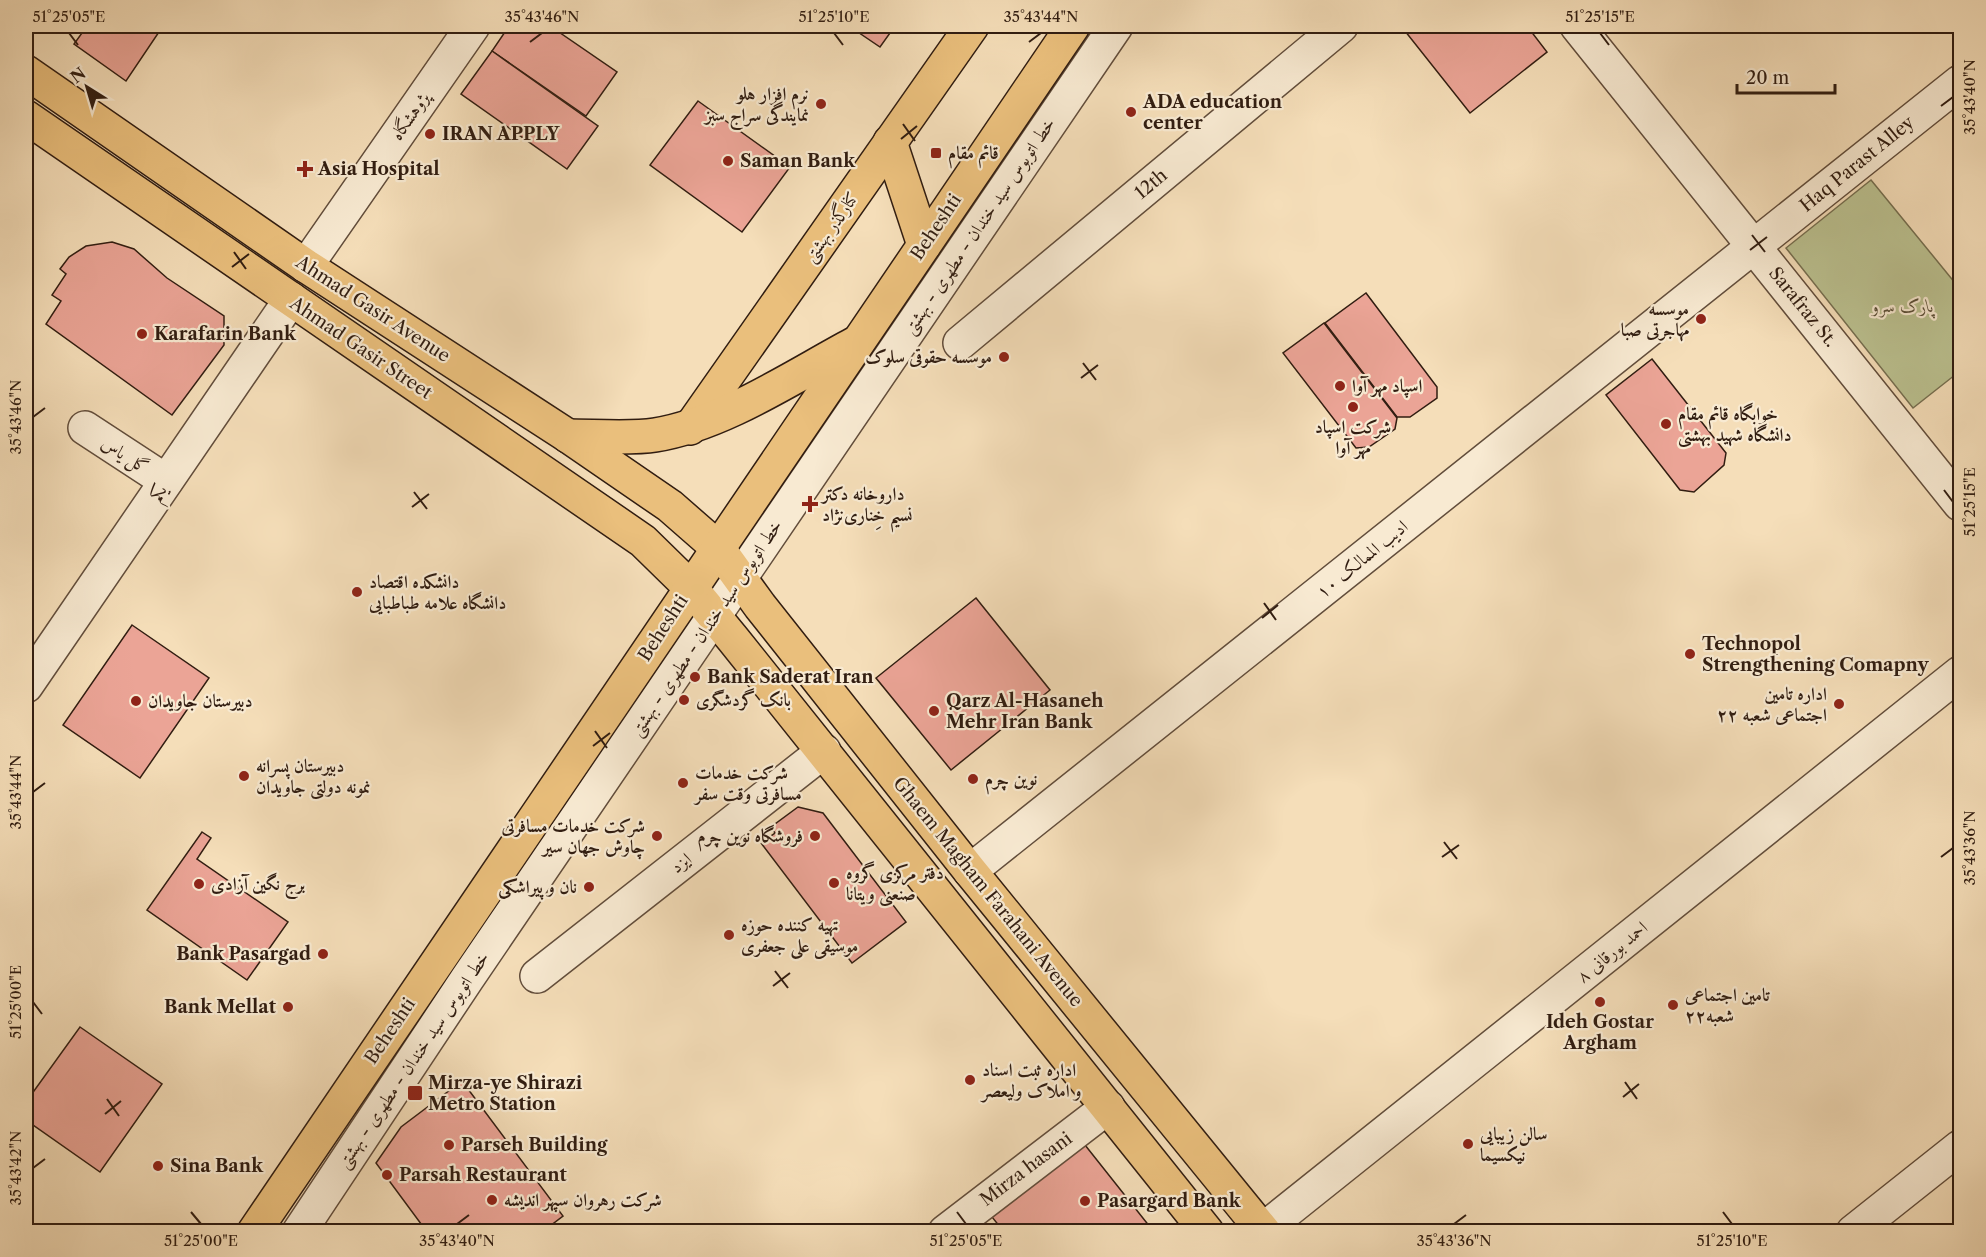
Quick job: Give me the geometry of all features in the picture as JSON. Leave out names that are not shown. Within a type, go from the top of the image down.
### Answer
[{"type":"main road","name":"کنارگذر بهشتی","points":[[690,428],[972,26]]},
{"type":"main road","name":"Beheshti","points":[[254,1232],[1073,26]]},
{"type":"main road","name":"Ahmad Gasir Avenue","points":[[26,72],[306,266],[568,436],[670,506],[718,548]]},
{"type":"main road","name":"Ahmad Gasir Street","points":[[26,117],[642,541],[690,587]]},
{"type":"main road","points":[[890,142],[924,245]]},
{"type":"main road","points":[[568,436],[653,436],[690,428],[727,413],[858,341]]},
{"type":"main road","name":"Ghaem Magham Farahani Avenue","points":[[718,548],[760,606],[970,872],[1264,1231]]},
{"type":"main road","points":[[690,587],[824,751],[1207,1232]]},
{"type":"street","name":"پژوهشگاه","points":[[306,266],[472,26]]},
{"type":"street","name":"خط اتوبوس سید خندان - مطهری - بهشتی","points":[[299,1232],[467,979],[1116,26]]},
{"type":"street","name":"12th","points":[[960,343],[1341,26]]},
{"type":"street","name":"Sarafraz St.","points":[[1578,26],[1960,504]]},
{"type":"street","name":"Haq Parast Alley","points":[[1754,246],[1960,82]]},
{"type":"street","name":"ادیب الممالک ۱۰","points":[[970,872],[1754,246]]},
{"type":"street","name":"یکم","points":[[26,686],[291,299]]},
{"type":"street","name":"گل یاس","points":[[85,428],[166,481]]},
{"type":"street","name":"احمد بورقانی ۸","points":[[1264,1231],[1960,673]]},
{"type":"street","name":"ایزد","points":[[537,976],[824,751]]},
{"type":"street","name":"Mirza hasani","points":[[945,1232],[1108,1107]]},
{"type":"street","points":[[1853,1232],[1960,1147]]},
{"type":"green space","name":"پارک سرو","points":[[1871,180],[1960,289],[1960,371],[1913,408],[1786,248]]},
{"type":"building","points":[[87,26],[163,26],[126,81],[74,44]]},
{"type":"building","points":[[509,26],[550,26],[617,72],[586,116],[492,51]]},
{"type":"building","points":[[849,26],[895,26],[880,47]]},
{"type":"building","points":[[1401,26],[1527,26],[1547,52],[1470,113]]},
{"type":"building","points":[[492,51],[598,126],[567,169],[461,94]]},
{"type":"building","points":[[698,101],[790,167],[742,232],[650,165]]},
{"type":"building","name":"Karafarin Bank","points":[[112,242],[134,249],[167,278],[224,316],[224,345],[172,415],[46,324],[61,301],[52,295],[66,274],[60,269],[69,257],[86,246]]},
{"type":"building","points":[[1366,293],[1437,387],[1437,398],[1410,417],[1397,417],[1325,323]]},
{"type":"building","name":"اسپاد مهر آوا","points":[[1324,323],[1397,418],[1395,429],[1369,447],[1356,448],[1283,353]]},
{"type":"building","name":"خوابگاه قائم مقام دانشگاه شهید بهشتی","points":[[1652,359],[1726,453],[1724,465],[1694,492],[1680,490],[1606,395]]},
{"type":"building","points":[[976,598],[1050,690],[951,770],[876,678]]},
{"type":"building","name":"دبیرستان جاویدان","points":[[132,625],[209,678],[140,778],[63,725]]},
{"type":"building","name":"دفتر مرکزی گروه صنعنی ویتانا","points":[[798,807],[823,813],[906,922],[852,963],[761,843],[775,833],[771,827]]},
{"type":"building","name":"برج نگین آزادی","points":[[202,832],[211,838],[197,859],[288,922],[247,980],[147,910]]},
{"type":"building","points":[[80,1027],[162,1084],[100,1172],[26,1120],[26,1102]]},
{"type":"building","name":"Parseh Building","points":[[462,1081],[563,1216],[542,1232],[427,1232],[376,1163],[401,1127]]},
{"type":"building","points":[[1085,1145],[1154,1232],[1004,1232],[992,1217]]},
{"type":"place","name":"نرم افزار هلو نمایندگی سراج‌ سبز","points":[[821,104]]},
{"type":"place","name":"ADA education center","points":[[1131,112]]},
{"type":"place","name":"IRAN APPLY","points":[[430,134]]},
{"type":"place","name":"قائم مقام","points":[[936,153]]},
{"type":"place","name":"Saman Bank","points":[[728,161]]},
{"type":"place","name":"Asia Hospital","points":[[305,169]]},
{"type":"place","name":"موسسه مهاجرتی صبا","points":[[1701,319]]},
{"type":"place","name":"Karafarin Bank","points":[[142,334]]},
{"type":"place","name":"موسسه حقوقی سلوک","points":[[1004,357]]},
{"type":"place","name":"اسپاد مهر آوا","points":[[1340,386]]},
{"type":"place","name":"شرکت اسپاد مهر آوا","points":[[1353,407]]},
{"type":"place","name":"خوابگاه قائم مقام دانشگاه شهید بهشتی","points":[[1666,424]]},
{"type":"place","name":"داروخانه دکتر نسیم خِناری‌نژاد","points":[[810,504]]},
{"type":"place","name":"دانشکده اقتصاد دانشگاه علامه طباطبایی","points":[[357,592]]},
{"type":"place","name":"Technopol Strengthening Comapny","points":[[1690,654]]},
{"type":"place","name":"Bank Saderat Iran","points":[[695,677]]},
{"type":"place","name":"بانک گردشگری","points":[[684,700]]},
{"type":"place","name":"دبیرستان جاویدان","points":[[136,701]]},
{"type":"place","name":"اداره تامین اجتماعی شعبه ۲۲","points":[[1839,704]]},
{"type":"place","name":"Qarz Al-Hasaneh Mehr Iran Bank","points":[[934,711]]},
{"type":"place","name":"دبيرستان پسرانه نمونه دولتی جاويدان","points":[[244,776]]},
{"type":"place","name":"نوین چرم","points":[[973,779]]},
{"type":"place","name":"شرکت خدمات مسافرتی وقت سفر","points":[[683,783]]},
{"type":"place","name":"شرکت خدمات مسافرتی چاوش جهان سیر","points":[[657,836]]},
{"type":"place","name":"فروشگاه نوین چرم","points":[[815,836]]},
{"type":"place","name":"دفتر مرکزی گروه صنعنی ویتانا","points":[[834,883]]},
{"type":"place","name":"برج نگین آزادی","points":[[199,884]]},
{"type":"place","name":"نان و پیراشکی","points":[[589,887]]},
{"type":"place","name":"تهیه کننده حوزه موسیقی علی جعفری","points":[[729,935]]},
{"type":"place","name":"Bank Pasargad","points":[[323,954]]},
{"type":"place","name":"Ideh Gostar Argham","points":[[1600,1002]]},
{"type":"place","name":"تامین اجتماعی شعبه۲۲","points":[[1673,1005]]},
{"type":"place","name":"Bank Mellat","points":[[288,1007]]},
{"type":"place","name":"اداره ثبت اسناد و املاک ولیعصر","points":[[970,1080]]},
{"type":"place","name":"Mirza-ye Shirazi Metro Station","points":[[415,1093]]},
{"type":"place","name":"سالن زیبایی نیکسیما","points":[[1468,1144]]},
{"type":"place","name":"Parseh Building","points":[[449,1145]]},
{"type":"place","name":"Sina Bank","points":[[158,1166]]},
{"type":"place","name":"Parsah Restaurant","points":[[387,1175]]},
{"type":"place","name":"شرکت رهروان سپهر اندیشه","points":[[492,1200]]},
{"type":"place","name":"Pasargard Bank","points":[[1085,1201]]}]
